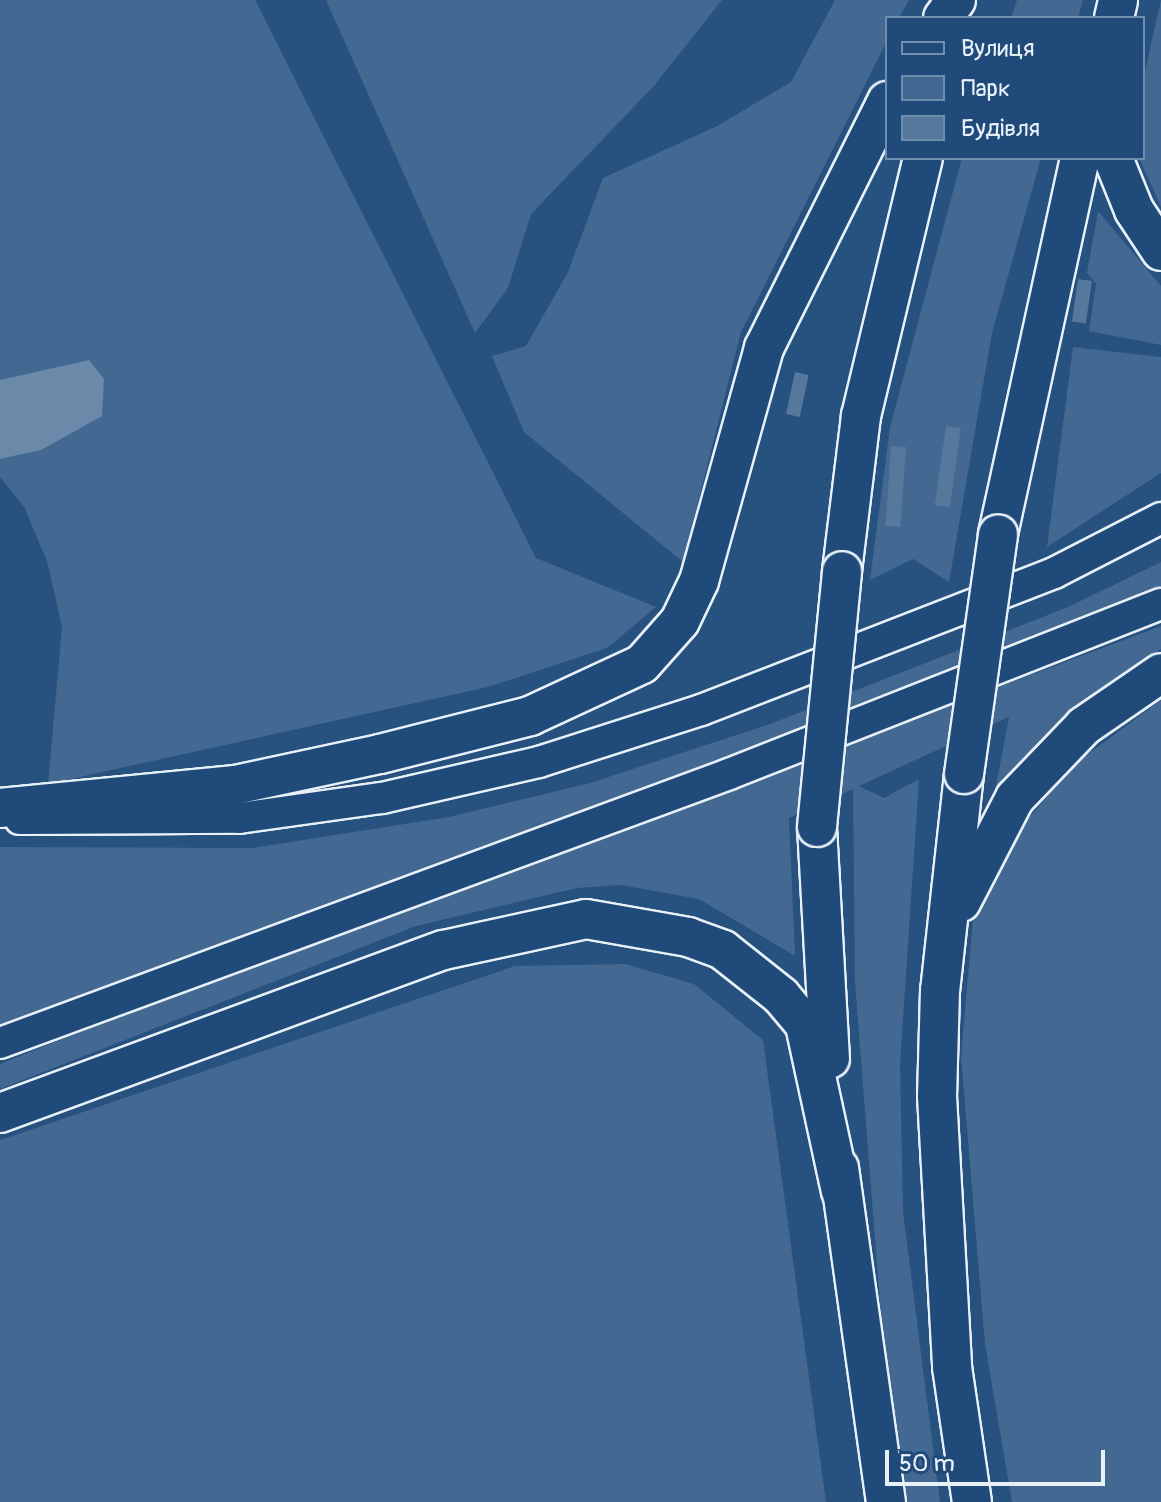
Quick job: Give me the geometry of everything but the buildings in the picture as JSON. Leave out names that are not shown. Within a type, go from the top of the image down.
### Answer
[{"type":"main road","points":[[0,808],[235,785],[380,754],[530,716],[642,664],[680,621],[699,581],[764,348],[885,105]]},
{"type":"main road","points":[[886,1502],[841,1191],[817,827],[861,416],[923,160]]},
{"type":"main road","points":[[972,1502],[952,1367],[940,1219],[940,990],[964,774],[998,534],[1080,160]]},
{"type":"main road","points":[[1114,160],[1134,210],[1161,251]]},
{"type":"main road","points":[[940,990],[961,904],[1015,798],[1084,726],[1161,673]]},
{"type":"main road","points":[[0,1113],[444,950],[546,925],[602,921],[655,927],[723,950],[781,996],[805,1025],[841,1191]]},
{"type":"street","points":[[0,818],[102,824],[239,818],[382,798],[539,762],[701,710],[1025,584],[1161,518]]},
{"type":"street","points":[[0,1043],[729,774],[1161,604]]},
{"type":"green space","points":[[0,0],[255,0],[536,558],[656,607],[607,648],[488,687],[48,784],[62,627],[47,561],[24,507],[0,477],[0,459],[41,450],[7,381],[0,380]]},
{"type":"green space","points":[[326,0],[722,0],[653,87],[531,214],[508,288],[475,333]]},
{"type":"green space","points":[[835,0],[909,0],[900,16],[885,16],[885,45],[741,332],[683,562],[524,432],[492,356],[526,346],[568,272],[603,178],[717,126],[791,82]]},
{"type":"green space","points":[[1017,0],[1083,0],[1079,16],[1012,16]]},
{"type":"green space","points":[[1161,0],[1161,207],[1140,160],[1145,160],[1145,71]]},
{"type":"green space","points":[[961,160],[1040,160],[992,333],[949,582],[913,559],[870,580],[890,427]]},
{"type":"green space","points":[[1098,211],[1161,286],[1161,345],[1089,331],[1096,284],[1087,273]]},
{"type":"green space","points":[[1073,347],[1161,357],[1161,473],[1047,547]]},
{"type":"green space","points":[[1161,562],[1161,591],[964,677],[0,1031],[0,847],[252,848],[449,817],[590,783],[770,724],[1068,607]]},
{"type":"green space","points":[[1161,626],[1161,649],[1079,703],[994,796],[1009,717],[859,786],[884,798],[919,779],[900,1064],[903,1212],[940,1502],[908,1502],[884,1354],[855,983],[853,789],[789,818],[795,956],[699,899],[621,885],[577,888],[416,926],[0,1089],[0,1064],[60,1040]]},
{"type":"green space","points":[[1161,700],[1161,1502],[1012,1502],[985,1344],[961,1057],[973,918],[1017,832],[1076,763]]},
{"type":"green space","points":[[625,964],[694,984],[763,1040],[826,1502],[0,1502],[0,1140],[515,966]]},
{"type":"shaded area","points":[[89,360],[104,379],[102,416],[41,450],[0,459],[0,380]]}]
